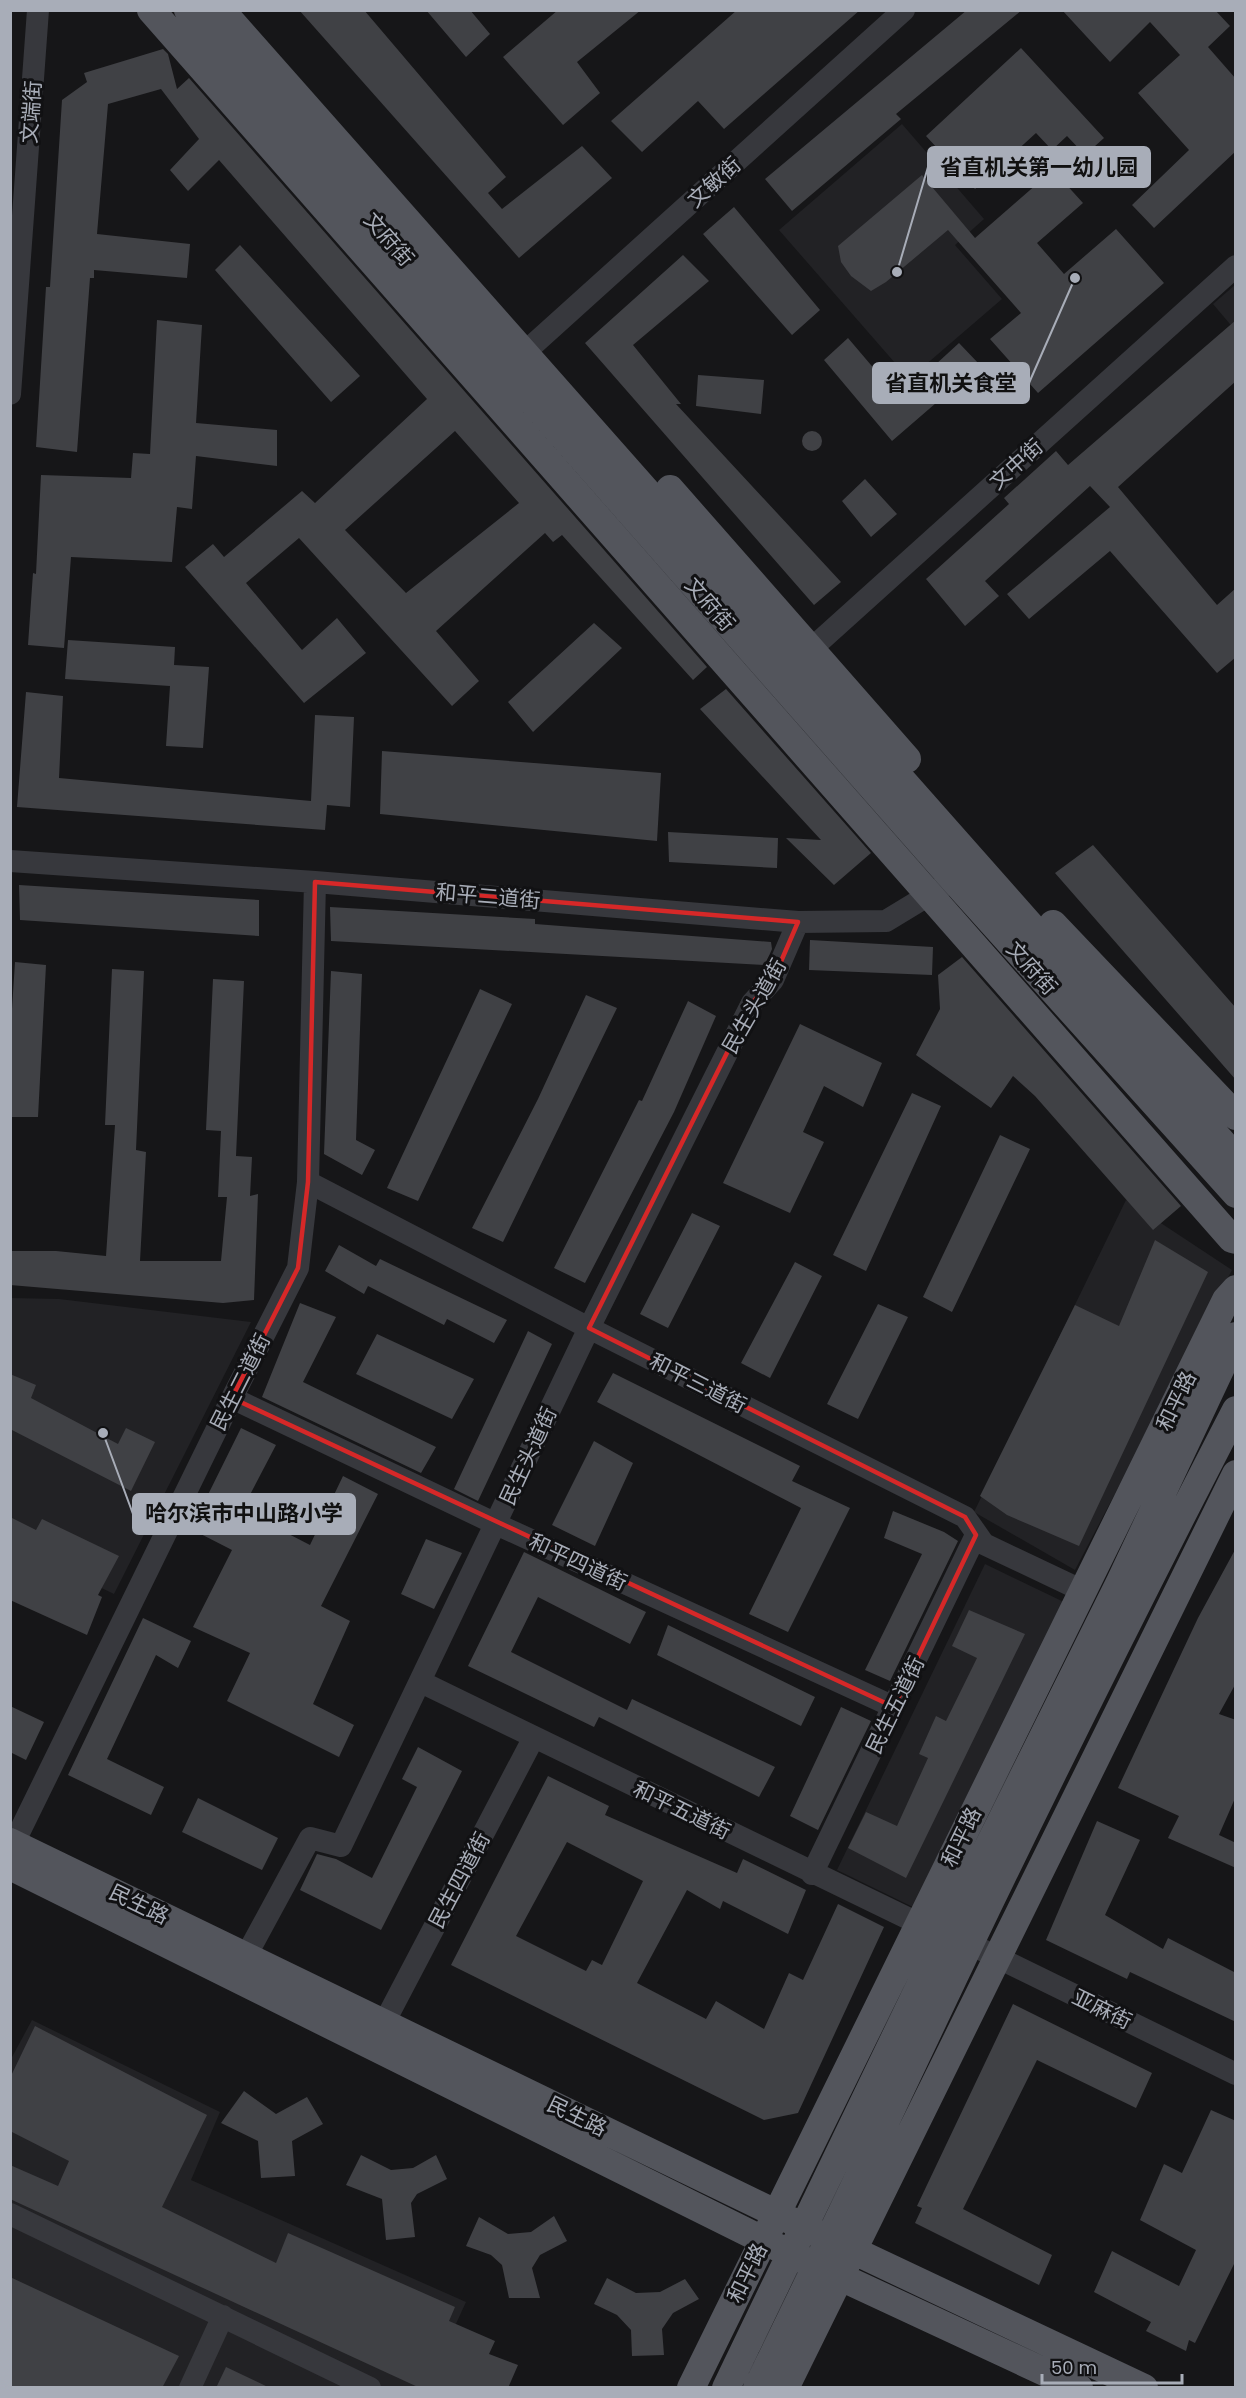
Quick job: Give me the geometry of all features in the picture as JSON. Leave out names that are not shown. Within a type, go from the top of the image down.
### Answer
[{"type":"main road","points":[[151,10],[1232,1239],[1236,1240]]},
{"type":"main road","name":"文府街","points":[[188,10],[953,879],[1236,1194]]},
{"type":"main road","name":"文府街","points":[[222,10],[532,347]]},
{"type":"main road","name":"文府街","points":[[246,10],[532,347],[804,656],[1236,1158]]},
{"type":"main road","name":"文府街","points":[[804,656],[1061,933],[1236,1116]]},
{"type":"main road","name":"和平路","points":[[842,2244],[944,1935],[1081,1590],[1226,1300],[1236,1289]]},
{"type":"main road","name":"和平路","points":[[726,2388],[1236,1336]]},
{"type":"main road","points":[[1179,1457],[1185,1382]]},
{"type":"main road","points":[[1233,1484],[1235,1411]]},
{"type":"main road","name":"和平路","points":[[691,2388],[777,2213],[1117,1643],[1235,1411]]},
{"type":"main road","name":"和平路","points":[[785,2388],[829,2271],[842,2244],[997,1958],[1233,1484]]},
{"type":"main road","name":"民生路","points":[[12,1851],[246,1956],[805,2227],[1144,2388]]},
{"type":"main road","name":"民生路","points":[[12,1851],[791,2254],[1079,2388]]},
{"type":"main road","name":"和平路","points":[[757,2388],[829,2271]]},
{"type":"street","name":"文端街","points":[[10,394],[38,10]]},
{"type":"street","name":"文敏街","points":[[532,347],[904,10]]},
{"type":"street","name":"文中街","points":[[804,656],[1236,266]]},
{"type":"street","name":"和平二道街","points":[[10,861],[315,882],[798,922],[886,921],[953,879]]},
{"type":"street","name":"民生二道街","points":[[12,1851],[232,1398],[298,1268],[308,1182],[315,882]]},
{"type":"street","name":"民生头道街","points":[[246,1956],[309,1838],[341,1846],[589,1328],[752,1003],[773,980],[798,922]]},
{"type":"street","name":"和平三道街","points":[[308,1182],[589,1328],[965,1517],[984,1544],[1081,1590]]},
{"type":"street","name":"和平四道街","points":[[232,1398],[496,1524],[894,1707]]},
{"type":"street","name":"民生五道街","points":[[812,1874],[976,1535]]},
{"type":"street","name":"和平五道街","points":[[421,1682],[812,1874],[944,1935]]},
{"type":"street","name":"民生四道街","points":[[384,2023],[534,1737]]},
{"type":"street","name":"亚麻街","points":[[944,1935],[997,1958],[1236,2074]]},
{"type":"street","points":[[10,2214],[370,2388]]},
{"type":"street","points":[[190,2388],[223,2316]]},
{"type":"highlighted area","points":[[315,882],[798,922],[773,980],[752,1003],[589,1328],[965,1517],[976,1535],[894,1707],[232,1398],[298,1268],[308,1182]]},
{"type":"shaded area","points":[[902,124],[984,219],[955,245],[1002,299],[909,379],[779,230]]},
{"type":"shaded area","points":[[1235,285],[1235,330],[1213,304]]},
{"type":"shaded area","points":[[1126,1200],[1232,1270],[1075,1570],[974,1512]]},
{"type":"shaded area","points":[[10,1298],[59,1299],[251,1322],[114,1594],[11,1544]]},
{"type":"shaded area","points":[[985,1564],[1066,1603],[917,1909],[837,1870]]},
{"type":"shaded area","points":[[32,2020],[220,2112],[191,2180],[466,2302],[427,2387],[11,2388],[11,2059]]},
{"type":"building","points":[[299,10],[364,10],[506,177],[488,193],[502,209],[582,146],[612,178],[519,258]]},
{"type":"building","points":[[426,10],[470,10],[490,34],[466,57]]},
{"type":"building","points":[[558,10],[641,10],[577,62],[600,93],[563,125],[503,57]]},
{"type":"building","points":[[737,10],[860,10],[724,129],[698,101],[642,152],[611,121]]},
{"type":"building","points":[[967,10],[1022,10],[896,114],[901,119],[792,211],[765,179]]},
{"type":"building","points":[[1062,10],[1215,10],[1230,26],[1208,47],[1236,79],[1236,151],[1154,228],[1132,205],[1189,150],[1138,93],[1180,55],[1150,22],[1110,62]]},
{"type":"building","points":[[1021,48],[1104,138],[1085,155],[1067,136],[1052,150],[1036,133],[975,189],[926,136]]},
{"type":"building","points":[[163,49],[168,54],[177,89],[189,78],[707,667],[693,680],[562,535],[553,542],[545,533],[436,631],[479,681],[452,706],[299,538],[246,583],[302,650],[337,618],[366,653],[304,703],[185,567],[213,544],[224,557],[302,491],[315,503],[427,399],[219,160],[188,191],[170,170],[199,139],[161,89],[108,104],[97,234],[190,244],[187,278],[94,270],[94,278],[90,278],[77,452],[36,447],[46,287],[50,287],[62,100],[87,82],[84,73]],"holes":[[[455,431],[519,503],[406,593],[345,530]]]},
{"type":"building","points":[[1053,170],[1083,203],[1037,243],[1064,274],[1116,229],[1164,283],[1038,393],[990,339],[1021,313],[948,230],[886,282],[871,291],[851,276],[841,262],[838,246],[922,175],[975,238]]},
{"type":"building","points":[[734,207],[820,310],[792,335],[703,234]]},
{"type":"building","points":[[240,245],[360,376],[331,402],[215,270]]},
{"type":"building","points":[[683,255],[709,281],[633,345],[681,404],[676,404],[841,582],[814,605],[585,343]]},
{"type":"building","points":[[157,320],[202,325],[196,423],[277,430],[277,466],[196,456],[192,509],[177,507],[172,562],[71,557],[64,648],[28,645],[33,573],[36,574],[41,475],[131,478],[133,453],[150,454]]},
{"type":"building","points":[[1236,320],[1236,381],[1118,487],[1217,605],[1236,588],[1236,657],[1217,673],[1110,551],[1029,619],[1007,594],[1110,507],[1090,486],[985,581],[999,596],[965,626],[926,579],[1009,504],[1004,498],[1056,451],[1068,465]]},
{"type":"building","points":[[848,338],[899,398],[959,343],[980,365],[892,441],[824,360]]},
{"type":"building","points":[[698,375],[764,380],[761,414],[696,406]]},
{"type":"building","points":[[808,431],[816,431],[822,437],[822,445],[816,451],[808,451],[802,445],[802,437]]},
{"type":"building","points":[[865,479],[897,514],[871,537],[842,501]]},
{"type":"building","points":[[594,623],[622,648],[533,732],[508,702]]},
{"type":"building","points":[[68,640],[175,647],[174,665],[209,667],[203,748],[166,746],[170,686],[65,679]]},
{"type":"building","points":[[726,689],[871,853],[834,885],[786,838],[821,840],[700,709]]},
{"type":"building","points":[[26,692],[63,696],[59,778],[311,801],[315,715],[354,717],[350,807],[327,805],[325,830],[17,807]]},
{"type":"building","points":[[382,751],[661,773],[657,841],[380,814]]},
{"type":"building","points":[[668,832],[778,838],[777,868],[669,862]]},
{"type":"building","points":[[1093,845],[1236,1008],[1236,1080],[1055,873]]},
{"type":"building","points":[[19,885],[259,900],[259,936],[20,920]]},
{"type":"building","points":[[330,907],[535,919],[535,924],[771,942],[772,949],[765,965],[331,941]]},
{"type":"building","points":[[810,940],[933,947],[932,975],[809,970]]},
{"type":"building","points":[[962,957],[1181,1206],[1153,1230],[1035,1096],[1013,1076],[991,1108],[916,1055],[940,1009],[938,975]]},
{"type":"building","points":[[15,962],[46,965],[38,1117],[10,1117],[10,1040]]},
{"type":"building","points":[[112,969],[144,971],[136,1150],[146,1152],[140,1261],[221,1261],[227,1197],[218,1197],[221,1131],[206,1130],[213,979],[244,981],[236,1156],[252,1157],[250,1196],[258,1194],[254,1300],[223,1303],[10,1285],[10,1251],[56,1251],[106,1256],[115,1125],[105,1125]]},
{"type":"building","points":[[331,971],[362,974],[356,1140],[375,1150],[362,1175],[324,1154]]},
{"type":"building","points":[[480,989],[512,1004],[418,1201],[387,1188]]},
{"type":"building","points":[[586,995],[617,1008],[503,1242],[472,1228],[538,1099]]},
{"type":"building","points":[[688,1001],[716,1016],[674,1112],[585,1283],[554,1268],[639,1100],[642,1101]]},
{"type":"building","points":[[800,1024],[882,1063],[863,1107],[824,1086],[803,1132],[824,1142],[790,1213],[723,1183]]},
{"type":"building","points":[[912,1093],[941,1106],[866,1271],[833,1255]]},
{"type":"building","points":[[1000,1135],[1030,1149],[952,1312],[923,1297]]},
{"type":"building","points":[[692,1213],[720,1226],[668,1328],[640,1314]]},
{"type":"building","points":[[1155,1240],[1208,1272],[1079,1546],[1007,1515],[980,1496],[1075,1305],[1119,1326]]},
{"type":"building","points":[[339,1245],[376,1266],[380,1259],[507,1320],[494,1343],[447,1319],[444,1325],[368,1286],[364,1294],[325,1271]]},
{"type":"building","points":[[795,1262],[822,1276],[770,1378],[741,1363]]},
{"type":"building","points":[[300,1303],[336,1317],[303,1382],[436,1447],[421,1473],[262,1397]]},
{"type":"building","points":[[878,1304],[908,1317],[858,1419],[827,1404]]},
{"type":"building","points":[[528,1331],[552,1344],[478,1501],[454,1489]]},
{"type":"building","points":[[377,1334],[474,1379],[452,1419],[356,1374]]},
{"type":"building","points":[[613,1373],[800,1466],[792,1481],[850,1508],[788,1632],[749,1614],[801,1508],[597,1402]]},
{"type":"building","points":[[10,1374],[36,1385],[31,1398],[118,1444],[126,1428],[155,1442],[131,1491],[10,1429]]},
{"type":"building","points":[[241,1428],[276,1445],[242,1510],[310,1545],[343,1476],[378,1494],[321,1606],[350,1621],[313,1704],[354,1725],[339,1757],[227,1701],[250,1653],[193,1627],[232,1550],[191,1529]]},
{"type":"building","points":[[594,1441],[633,1463],[595,1546],[552,1525]]},
{"type":"building","points":[[893,1511],[944,1532],[958,1541],[890,1681],[865,1670],[922,1554],[884,1538]]},
{"type":"building","points":[[10,1517],[36,1530],[42,1519],[119,1556],[98,1595],[102,1597],[87,1635],[10,1600]]},
{"type":"building","points":[[426,1539],[462,1553],[434,1609],[401,1594]]},
{"type":"building","points":[[1236,1548],[1236,1683],[1219,1714],[1236,1720],[1236,1796],[1219,1835],[1236,1843],[1236,1868],[1168,1838],[1179,1816],[1118,1788],[1198,1618]]},
{"type":"building","points":[[524,1552],[646,1612],[630,1644],[538,1597],[511,1652],[627,1710],[632,1699],[775,1767],[759,1797],[599,1717],[594,1727],[468,1666]]},
{"type":"building","points":[[969,1610],[1025,1634],[906,1878],[848,1848],[866,1812],[897,1826],[928,1758],[919,1754],[936,1716],[946,1721],[977,1658],[952,1646]]},
{"type":"building","points":[[143,1618],[191,1641],[178,1668],[156,1655],[107,1759],[164,1787],[151,1815],[68,1775]]},
{"type":"building","points":[[668,1625],[815,1697],[801,1726],[657,1655]]},
{"type":"building","points":[[10,1706],[44,1722],[26,1760],[10,1752]]},
{"type":"building","points":[[841,1707],[871,1721],[818,1830],[790,1816]]},
{"type":"building","points":[[418,1747],[462,1771],[381,1930],[300,1890],[317,1854],[336,1859],[372,1878],[417,1787],[402,1779]]},
{"type":"building","points":[[548,1776],[609,1806],[605,1815],[737,1873],[743,1859],[806,1890],[788,1934],[723,1901],[720,1909],[687,1890],[637,1983],[706,2019],[716,2001],[764,2029],[789,1973],[803,1980],[838,1904],[884,1927],[798,2113],[764,2120],[451,1965]],"holes":[[[567,1842],[643,1881],[602,1965],[592,1960],[586,1971],[516,1936]]]},
{"type":"building","points":[[198,1798],[278,1838],[262,1870],[182,1832]]},
{"type":"building","points":[[1097,1821],[1140,1840],[1105,1915],[1163,1949],[1168,1938],[1236,1973],[1236,2022],[1130,1972],[1127,1979],[1046,1940]]},
{"type":"building","points":[[1013,2004],[1152,2073],[1136,2108],[1037,2060],[963,2209],[1052,2255],[1039,2285],[915,2223],[922,2208],[917,2206]]},
{"type":"building","points":[[35,2026],[207,2115],[162,2207],[276,2263],[288,2233],[455,2307],[449,2321],[495,2341],[489,2354],[518,2365],[508,2388],[420,2388],[10,2199],[10,2165],[58,2186],[69,2161],[10,2131],[10,2078]]},
{"type":"building","points":[[244,2091],[276,2114],[307,2097],[323,2124],[292,2141],[295,2176],[261,2178],[258,2141],[221,2123]]},
{"type":"building","points":[[1211,2110],[1236,2121],[1236,2260],[1195,2343],[1189,2340],[1186,2351],[1146,2331],[1151,2322],[1094,2292],[1112,2251],[1179,2286],[1196,2250],[1140,2220],[1164,2164],[1182,2173]]},
{"type":"building","points":[[361,2155],[391,2170],[413,2168],[436,2155],[447,2179],[417,2194],[411,2203],[415,2237],[386,2240],[382,2199],[346,2185]]},
{"type":"building","points":[[554,2216],[567,2241],[540,2255],[532,2268],[540,2298],[509,2298],[502,2265],[491,2255],[466,2246],[479,2217],[508,2234],[531,2232]]},
{"type":"building","points":[[10,2277],[179,2356],[162,2388],[10,2388]]},
{"type":"building","points":[[607,2278],[636,2293],[660,2292],[685,2279],[699,2299],[673,2313],[662,2329],[664,2355],[632,2356],[631,2330],[617,2315],[594,2304]]},
{"type":"building","points":[[226,2367],[270,2388],[216,2388]]},
{"type":"place","name":"省直机关第一幼儿园","points":[[897,272]]},
{"type":"place","name":"省直机关食堂","points":[[1075,278]]},
{"type":"place","name":"哈尔滨市中山路小学","points":[[103,1433]]}]
